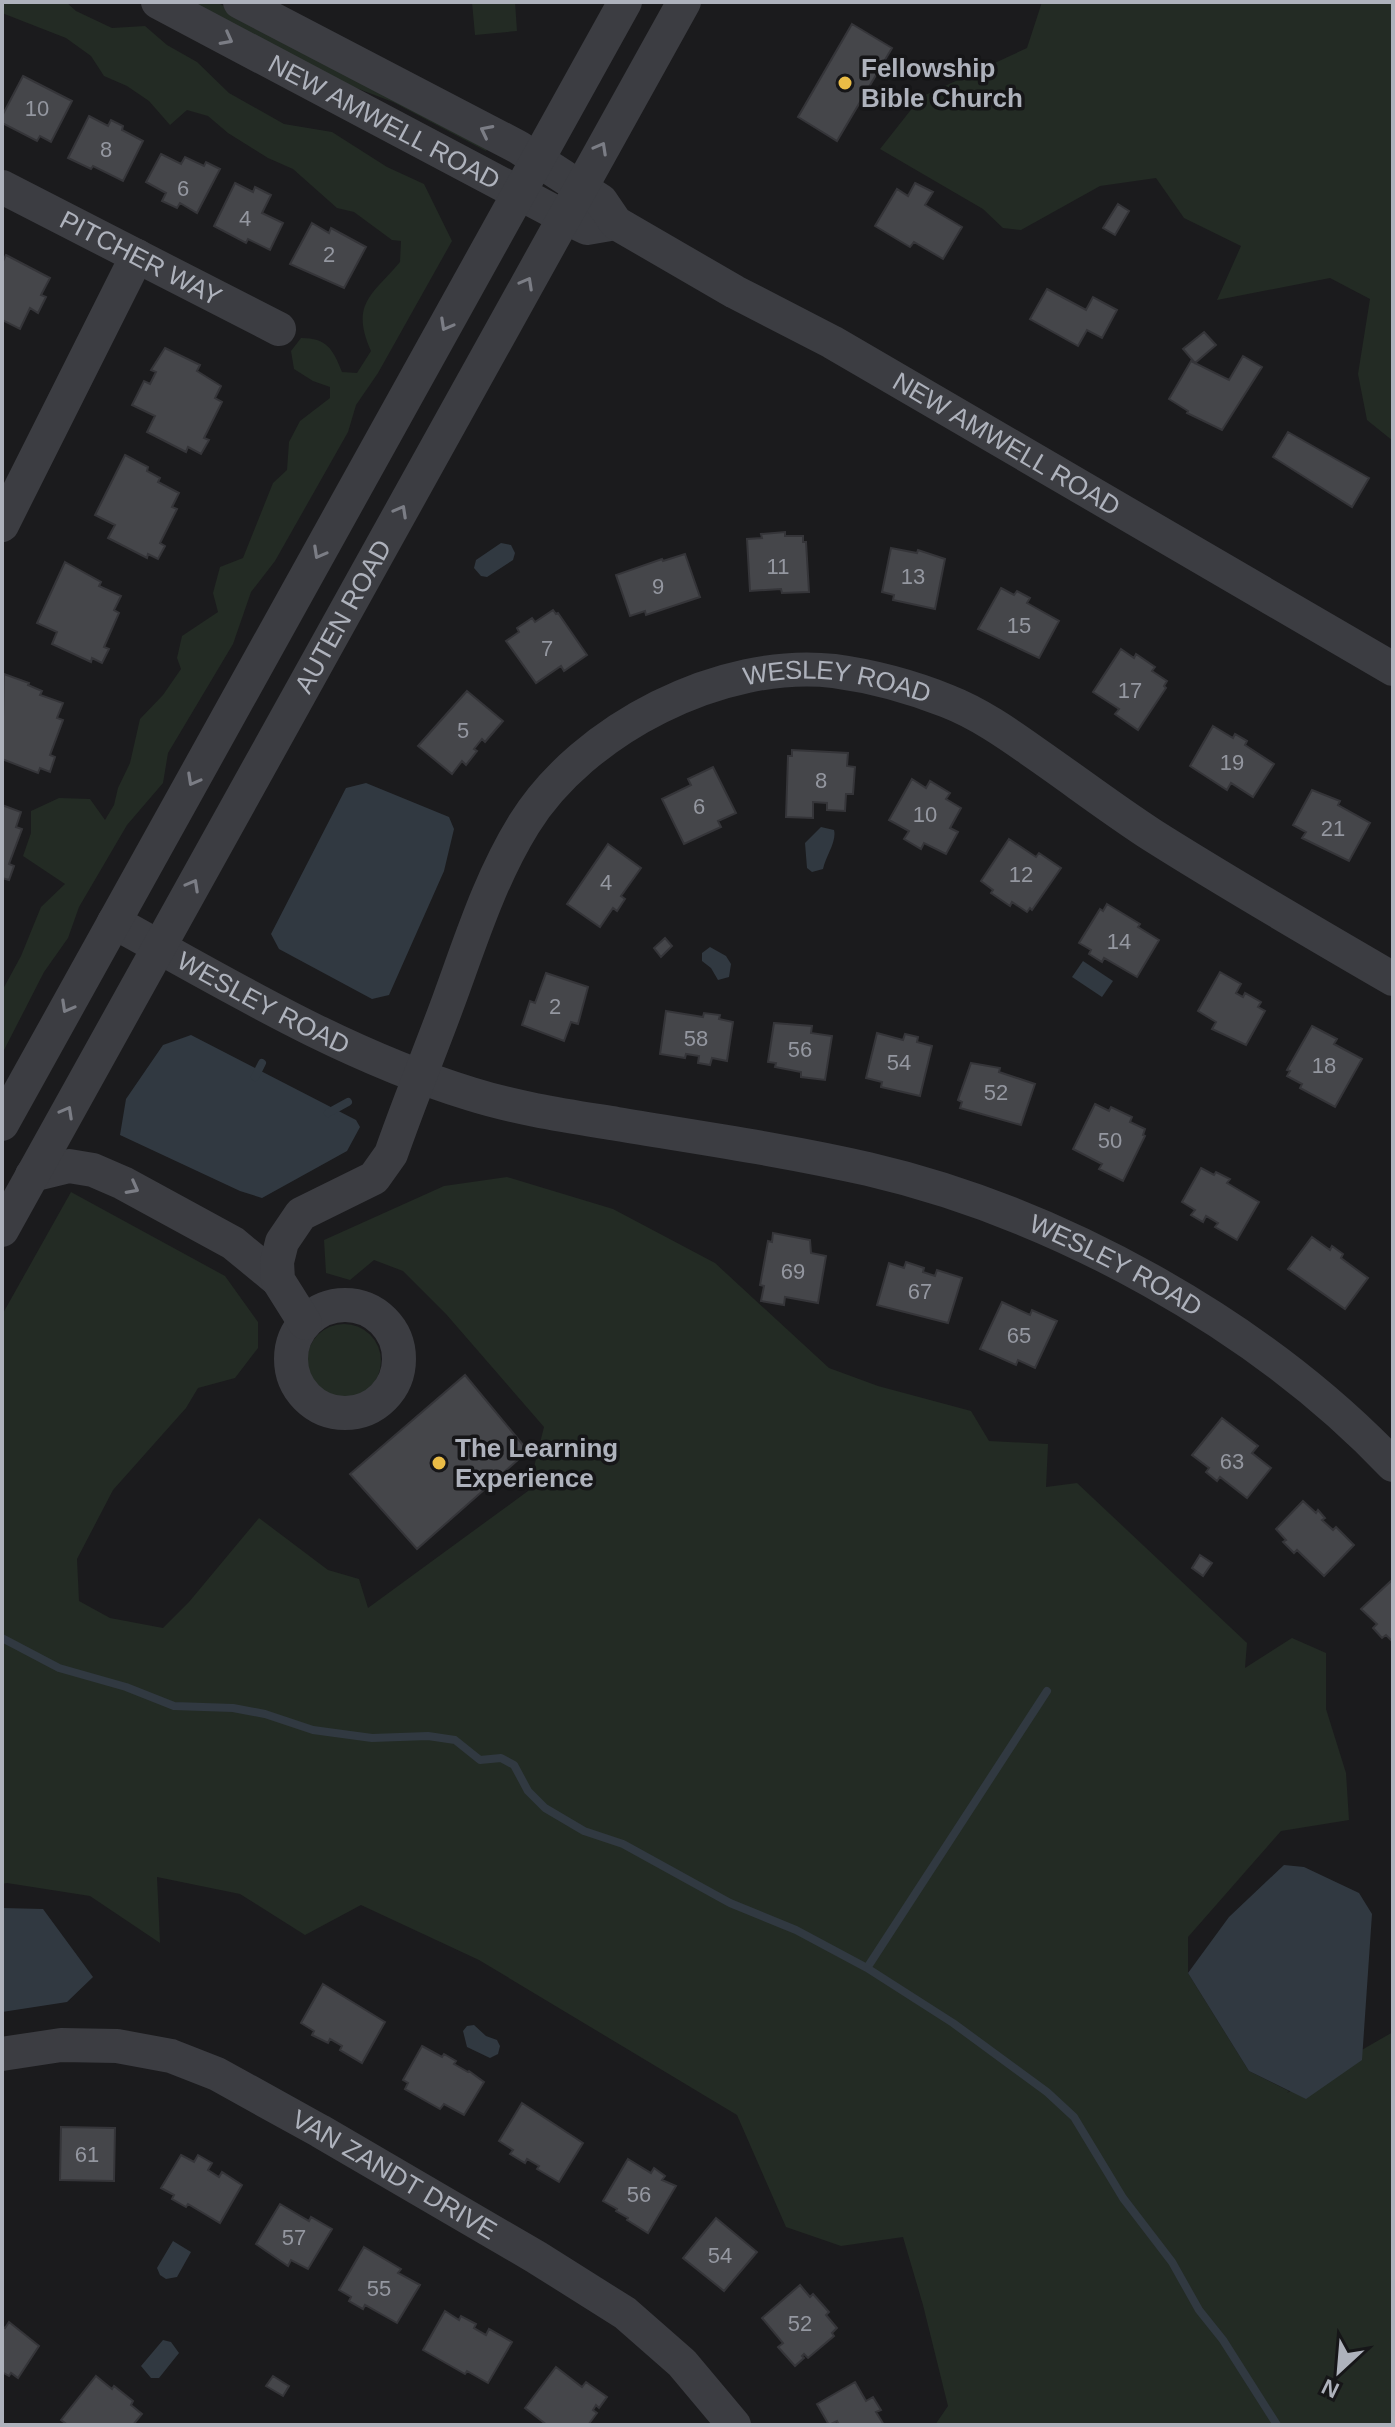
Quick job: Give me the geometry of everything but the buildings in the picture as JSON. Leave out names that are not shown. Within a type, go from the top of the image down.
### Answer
[{"type":"street","name":"NEW AMWELL ROAD","points":[[158,2],[519,194],[572,202],[601,201],[616,223],[735,292],[832,342],[1393,669]]},
{"type":"street","name":"NEW AMWELL ROAD","points":[[240,2],[538,159],[572,202]]},
{"type":"street","name":"AUTEN ROAD","points":[[2,1124],[625,2]]},
{"type":"street","name":"AUTEN ROAD","points":[[2,1230],[684,2]]},
{"type":"street","name":"PITCHER WAY","points":[[2,187],[279,329]]},
{"type":"street","points":[[2,525],[137,256]]},
{"type":"street","name":"WESLEY ROAD","points":[[418,1077],[438,1031],[494,876],[525,822],[559,779],[601,742],[642,716],[686,695],[733,680],[780,672],[833,671],[893,684],[948,701],[998,727],[1150,833],[1393,979]]},
{"type":"street","name":"WESLEY ROAD","points":[[114,922],[335,1042],[418,1077],[537,1111],[869,1170],[945,1190],[1014,1215],[1091,1249],[1187,1302],[1249,1342],[1311,1389],[1393,1465]]},
{"type":"street","points":[[278,1280],[277,1262],[282,1242],[301,1214],[374,1178],[391,1154],[418,1077]]},
{"type":"street","points":[[32,1175],[69,1166],[103,1174],[233,1243],[278,1280],[305,1323]]},
{"type":"street","name":"VAN ZANDT DRIVE","points":[[2,2054],[61,2045],[117,2046],[171,2056],[217,2074],[509,2241],[625,2313],[682,2363],[734,2425]]},
{"type":"shaded area","points":[[2,2],[66,2],[76,11],[112,28],[145,26],[167,45],[197,62],[229,93],[284,124],[332,132],[387,167],[424,184],[452,241],[378,373],[356,405],[348,432],[275,561],[251,592],[233,644],[168,753],[163,783],[127,825],[79,907],[68,938],[44,972],[2,1054],[2,991],[21,956],[41,907],[65,884],[23,856],[31,833],[31,811],[59,798],[90,799],[105,820],[130,763],[140,719],[163,695],[181,669],[177,658],[182,636],[218,612],[213,593],[220,567],[243,558],[273,483],[287,470],[289,442],[300,421],[330,398],[330,387],[294,369],[291,351],[301,338],[317,340],[332,351],[342,372],[357,373],[371,351],[363,322],[367,301],[400,262],[401,241],[392,240],[354,212],[337,208],[293,169],[268,158],[228,133],[208,116],[187,110],[170,125],[149,101],[127,86],[104,76],[91,56],[66,38],[2,13]]},
{"type":"shaded area","points":[[179,2],[216,2],[490,144],[486,151],[393,102],[314,72]]},
{"type":"shaded area","points":[[472,2],[515,2],[517,31],[475,35]]},
{"type":"shaded area","points":[[1042,2],[1393,2],[1393,441],[1367,420],[1358,374],[1370,299],[1330,278],[1217,300],[1241,246],[1184,218],[1156,178],[1100,186],[1021,230],[1003,228],[983,209],[880,149],[921,97],[1027,48]]},
{"type":"shaded area","points":[[501,543],[511,545],[515,553],[513,560],[487,577],[481,576],[474,568],[476,560]]},
{"type":"shaded area","points":[[366,783],[449,817],[454,829],[444,871],[389,995],[372,999],[279,949],[271,934],[346,788]]},
{"type":"shaded area","points":[[821,827],[834,830],[834,839],[823,869],[812,872],[807,868],[805,843]]},
{"type":"shaded area","points":[[710,947],[726,956],[731,964],[729,977],[718,980],[702,961],[702,953]]},
{"type":"shaded area","points":[[1083,961],[1113,981],[1102,997],[1072,977]]},
{"type":"shaded area","points":[[191,1035],[356,1120],[360,1127],[347,1151],[262,1198],[240,1191],[120,1135],[126,1099],[163,1045]]},
{"type":"shaded area","points":[[507,1177],[613,1209],[715,1263],[829,1368],[878,1386],[971,1411],[989,1441],[1048,1444],[1046,1487],[1077,1483],[1247,1643],[1245,1668],[1292,1638],[1326,1653],[1326,1709],[1346,1773],[1349,1820],[1281,1831],[1188,1937],[1188,1973],[1249,2071],[1289,2091],[1287,2093],[1393,2032],[1393,2425],[935,2425],[948,2406],[903,2237],[841,2246],[786,2227],[737,2115],[479,1960],[361,1905],[305,1935],[240,1894],[157,1877],[160,1943],[90,1896],[2,1884],[2,1315],[71,1192],[225,1276],[258,1322],[258,1348],[235,1378],[198,1388],[186,1408],[113,1490],[77,1559],[79,1601],[110,1618],[163,1628],[189,1602],[259,1518],[328,1570],[359,1579],[368,1608],[528,1491],[544,1427],[446,1314],[403,1271],[374,1260],[350,1280],[326,1273],[324,1240],[444,1186]]},
{"type":"shaded area","points":[[344,1324],[358,1327],[370,1335],[378,1347],[381,1361],[378,1375],[370,1387],[358,1395],[344,1398],[330,1395],[318,1387],[310,1375],[307,1361],[310,1347],[318,1335],[330,1327]]},
{"type":"shaded area","points":[[1284,1865],[1304,1867],[1359,1893],[1372,1914],[1362,2060],[1306,2099],[1249,2071],[1188,1973],[1229,1917]]},
{"type":"shaded area","points":[[2,1908],[43,1909],[93,1977],[67,2002],[2,2012]]},
{"type":"shaded area","points":[[474,2025],[486,2036],[497,2040],[500,2046],[498,2054],[490,2058],[467,2047],[463,2031],[467,2026]]},
{"type":"shaded area","points":[[173,2241],[191,2252],[177,2277],[166,2279],[157,2268]]},
{"type":"shaded area","points":[[163,2340],[171,2342],[179,2353],[159,2378],[151,2378],[141,2366]]},
{"type":"waterway","points":[[255,1077],[262,1063]]},
{"type":"waterway","points":[[328,1113],[348,1102]]},
{"type":"waterway","points":[[2,1638],[59,1668],[126,1687],[174,1706],[233,1708],[265,1714],[313,1730],[372,1738],[428,1736],[455,1740],[480,1760],[501,1758],[514,1765],[528,1791],[545,1808],[584,1831],[623,1844],[730,1903],[796,1930],[867,1968],[953,2023],[1047,2092],[1074,2117],[1123,2198],[1172,2262],[1199,2310],[1223,2340],[1277,2425]]},
{"type":"waterway","points":[[867,1968],[1047,1691]]},
{"type":"place","name":"Fellowship Bible Church","points":[[845,83]]},
{"type":"place","name":"The Learning Experience","points":[[439,1463]]}]
